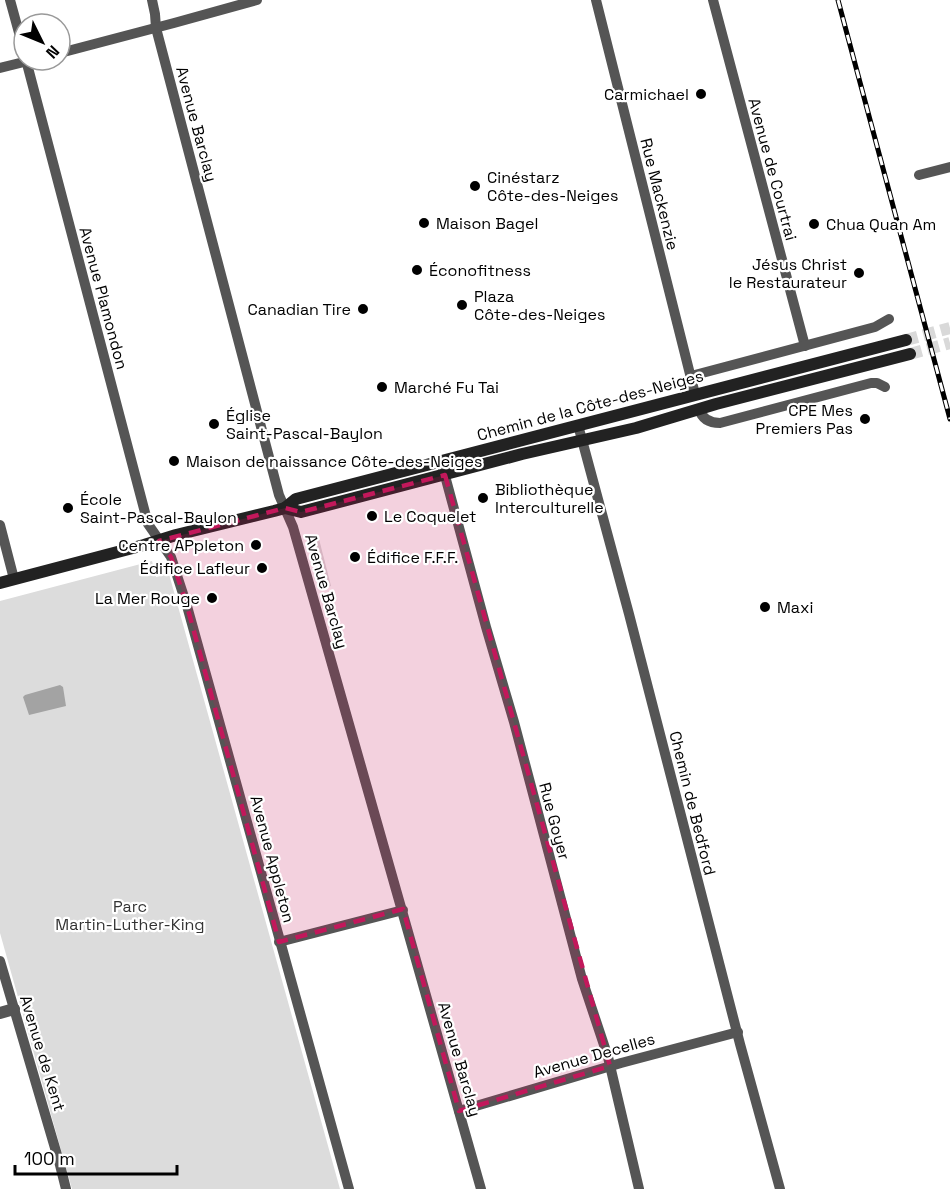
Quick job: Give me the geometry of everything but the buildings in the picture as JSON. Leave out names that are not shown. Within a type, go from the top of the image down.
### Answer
[{"type":"main road","name":"Chemin de la Côte-des-Neiges","points":[[0,583],[285,508],[296,499],[906,340]]},
{"type":"main road","name":"Chemin de la Côte-des-Neiges","points":[[285,508],[301,512],[636,428],[811,378],[910,354]]},
{"type":"street","name":"Avenue Barclay","points":[[152,0],[156,28],[279,495],[294,530],[481,1189]]},
{"type":"street","points":[[72,50],[257,0]]},
{"type":"street","name":"Rue Mackenzie","points":[[596,0],[695,394]]},
{"type":"street","name":"Avenue de Courtrai","points":[[713,0],[805,346]]},
{"type":"street","name":"Avenue Plamondon","points":[[31,72],[147,524],[159,541]]},
{"type":"street","points":[[919,176],[950,167]]},
{"type":"street","name":"Chemin de la Côte-des-Neiges","points":[[691,376],[875,327],[889,319]]},
{"type":"street","name":"Chemin de la Côte-des-Neiges","points":[[699,409],[703,418],[718,423],[872,383],[879,383],[885,387]]},
{"type":"street","name":"Chemin de Bedford","points":[[578,425],[780,1189]]},
{"type":"street","name":"Rue Goyer","points":[[441,461],[582,979],[610,1066],[639,1189]]},
{"type":"street","points":[[0,525],[14,579]]},
{"type":"street","name":"Avenue Appleton","points":[[159,541],[171,557],[187,606],[349,1189]]},
{"type":"street","points":[[279,942],[403,909]]},
{"type":"street","name":"Avenue de Kent","points":[[0,961],[66,1189]]},
{"type":"street","points":[[0,1013],[14,1010]]},
{"type":"street","name":"Avenue Decelles","points":[[459,1111],[610,1066],[738,1032]]},
{"type":"highlighted area","points":[[445,475],[610,1066],[459,1111],[403,909],[279,942],[187,606],[171,557],[159,541],[285,508],[301,512]]},
{"type":"green space","points":[[319,539],[331,586],[324,588],[311,541]]},
{"type":"green space","name":"Parc Martin-Luther-King","points":[[152,561],[156,577],[169,574],[340,1189],[72,1189],[0,933],[0,601]]},
{"type":"shaded area","points":[[60,685],[63,687],[66,706],[29,715],[23,697],[25,695]]},
{"type":"tunnel","points":[[906,340],[950,328]]},
{"type":"tunnel","points":[[910,354],[950,343]]},
{"type":"railway","points":[[838,0],[950,419]]},
{"type":"place","name":"Carmichael","points":[[701,94]]},
{"type":"place","name":"Cinéstarz Côte-des-Neiges","points":[[475,186]]},
{"type":"place","name":"Maison Bagel","points":[[424,223]]},
{"type":"place","name":"Chua Quan Am","points":[[814,224]]},
{"type":"place","name":"Éconofitness","points":[[417,270]]},
{"type":"place","name":"Jésus Christ le Restaurateur","points":[[859,273]]},
{"type":"place","name":"Plaza Côte-des-Neiges","points":[[462,305]]},
{"type":"place","name":"Canadian Tire","points":[[363,309]]},
{"type":"place","name":"Marché Fu Tai","points":[[382,387]]},
{"type":"place","name":"CPE Mes Premiers Pas","points":[[865,419]]},
{"type":"place","name":"Église Saint-Pascal-Baylon","points":[[214,424]]},
{"type":"place","name":"Maison de naissance Côte-des-Neiges","points":[[174,461]]},
{"type":"place","name":"Bibliothèque Interculturelle","points":[[483,498]]},
{"type":"place","name":"École Saint-Pascal-Baylon","points":[[68,508]]},
{"type":"place","name":"Le Coquelet","points":[[372,516]]},
{"type":"place","name":"Centre APpleton","points":[[256,545]]},
{"type":"place","name":"Édifice F.F.F.","points":[[355,557]]},
{"type":"place","name":"Édifice Lafleur","points":[[262,568]]},
{"type":"place","name":"La Mer Rouge","points":[[212,598]]},
{"type":"place","name":"Maxi","points":[[765,607]]}]
